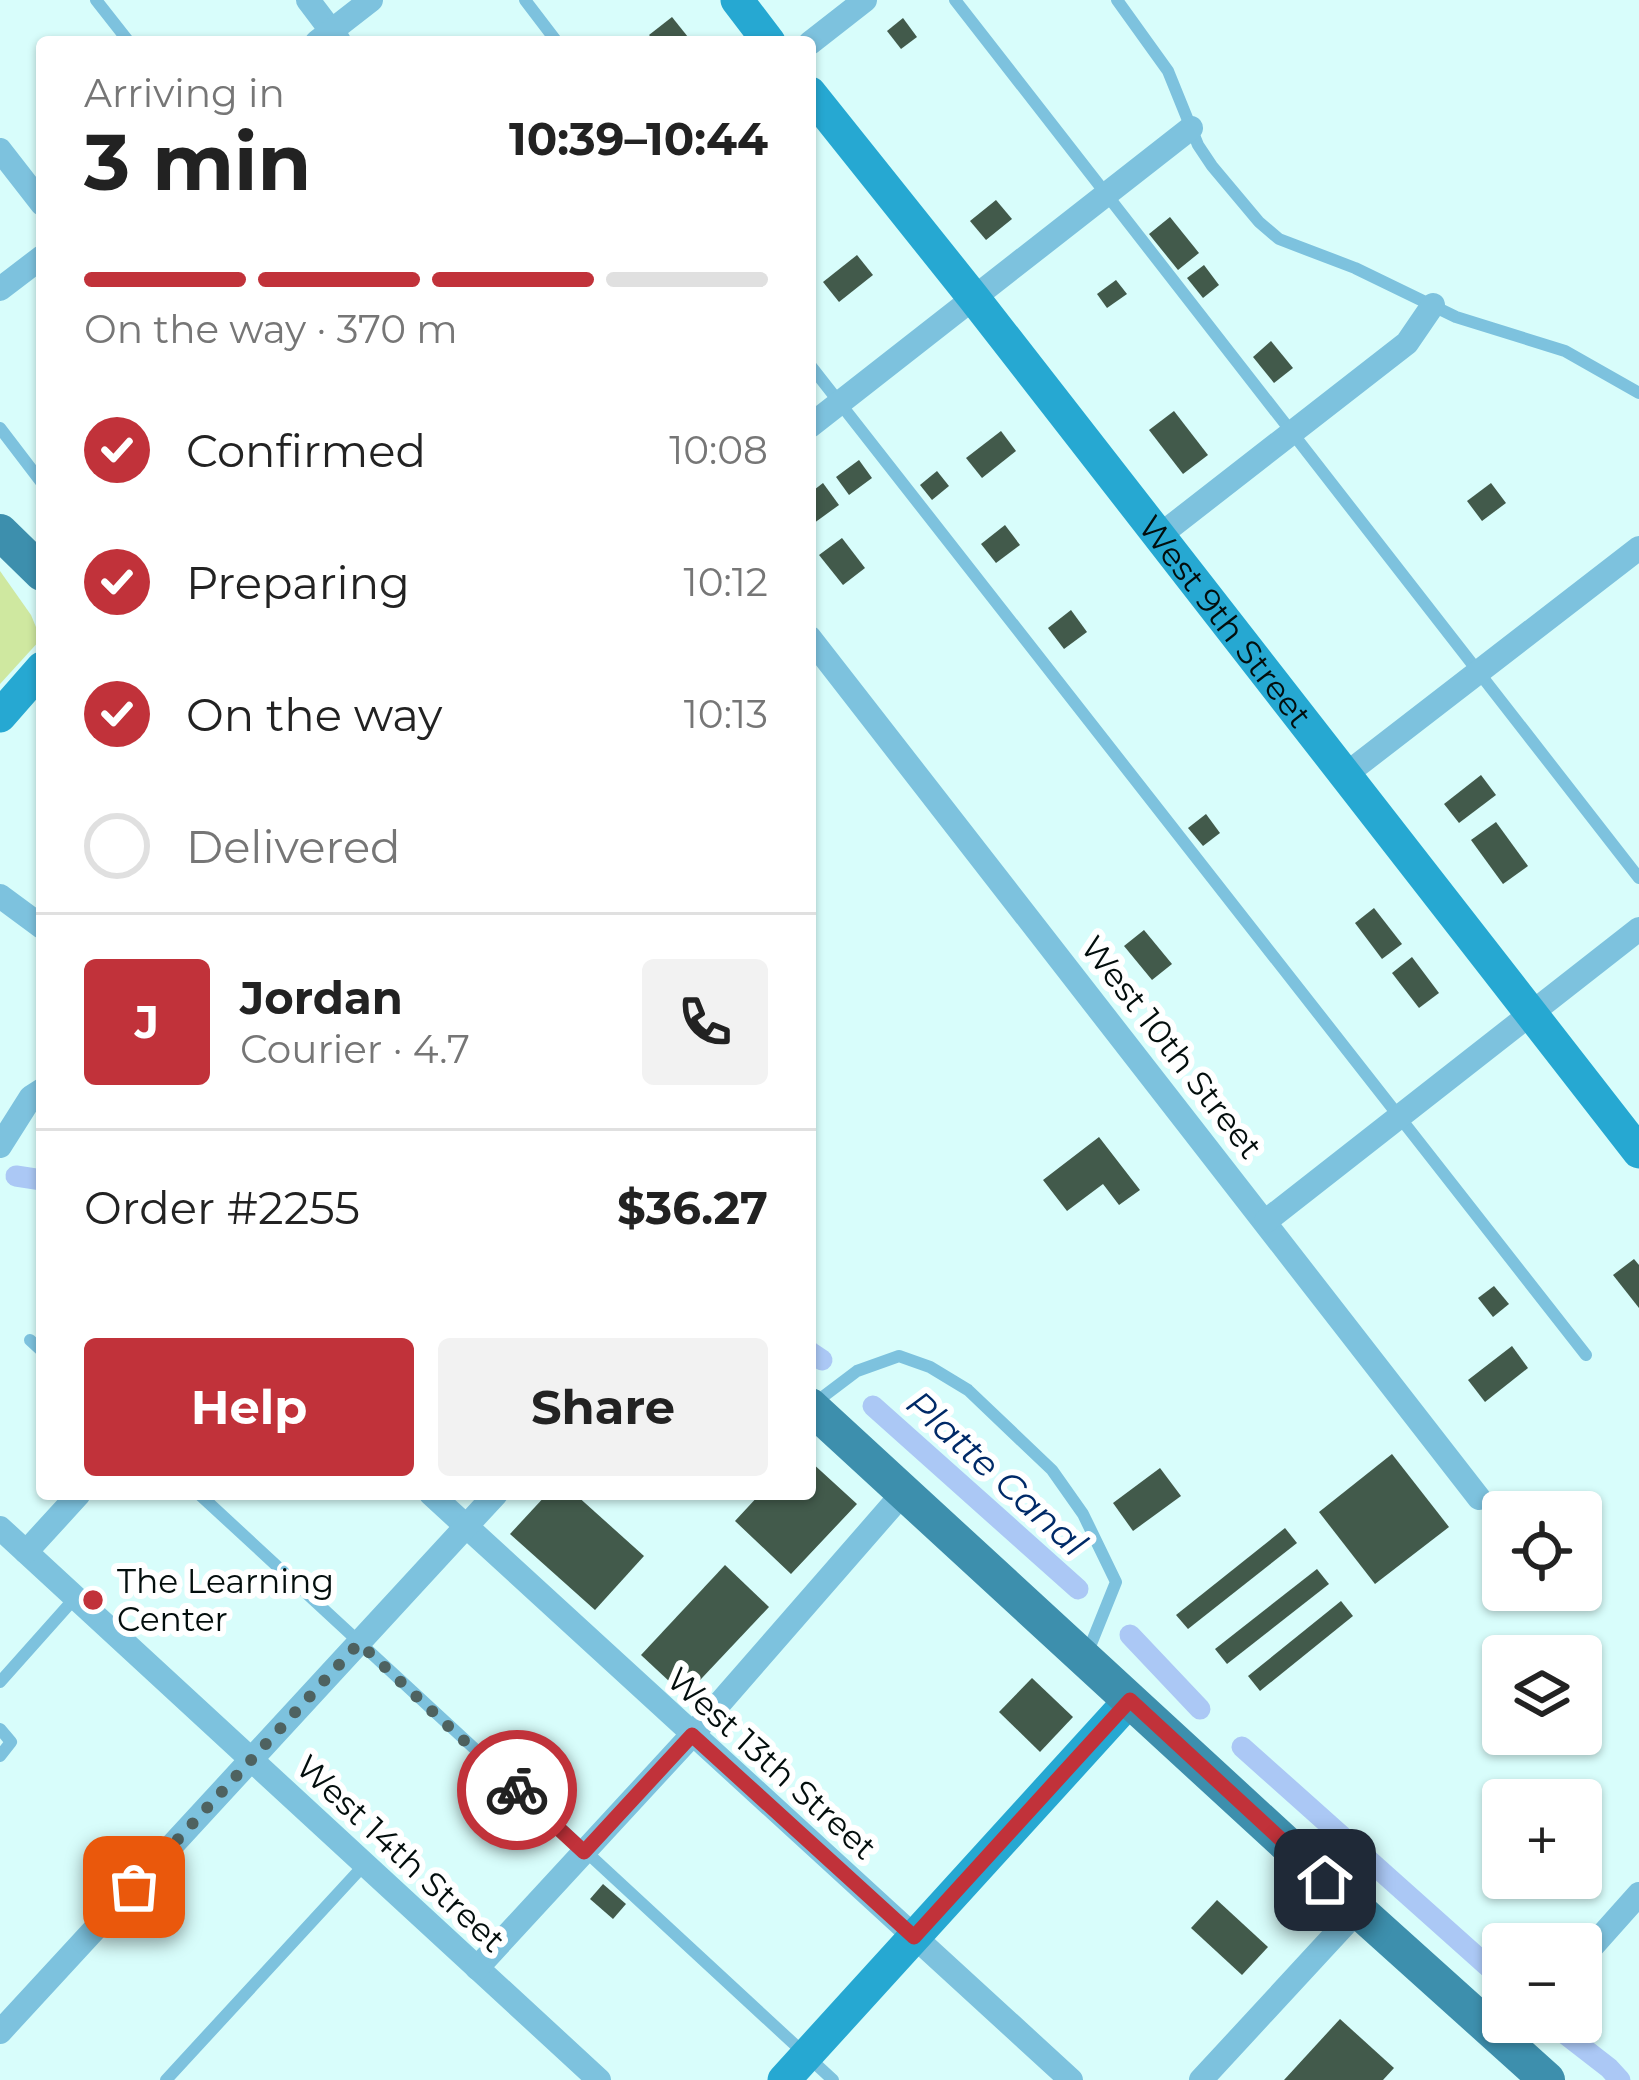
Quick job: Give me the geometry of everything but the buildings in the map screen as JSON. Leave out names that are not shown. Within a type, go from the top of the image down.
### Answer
[{"type":"main road","points":[[0,532],[36,567]]},
{"type":"main road","points":[[816,1411],[1358,1910],[1513,2035],[1546,2080]]},
{"type":"street","points":[[308,0],[329,36]]},
{"type":"street","points":[[332,36],[371,0]]},
{"type":"street","points":[[737,0],[765,36]]},
{"type":"street","points":[[816,38],[865,0]]},
{"type":"street","name":"West 9th Street","points":[[816,101],[1639,1152]]},
{"type":"street","points":[[816,421],[1191,128]]},
{"type":"street","points":[[0,150],[36,196]]},
{"type":"street","points":[[0,290],[36,261]]},
{"type":"street","points":[[1159,536],[1408,343],[1433,305]]},
{"type":"street","points":[[1345,776],[1639,548]]},
{"type":"street","name":"West 10th Street","points":[[816,646],[1479,1498]]},
{"type":"street","points":[[0,716],[36,675]]},
{"type":"street","points":[[0,896],[36,923]]},
{"type":"street","points":[[1266,1221],[1639,929]]},
{"type":"street","points":[[0,1146],[36,1093]]},
{"type":"street","points":[[477,1968],[692,1735],[904,1492]]},
{"type":"street","points":[[26,1552],[74,1500]]},
{"type":"street","name":"West 13th Street","points":[[437,1500],[1071,2080]]},
{"type":"street","points":[[6,2015],[251,1760],[491,1500]]},
{"type":"street","name":"West 14th Street","points":[[0,1528],[599,2080]]},
{"type":"street","points":[[795,2068],[1130,1700]]},
{"type":"street","points":[[1602,1935],[1639,1894]]},
{"type":"street","points":[[1201,2080],[1358,1910]]},
{"type":"lane","points":[[96,0],[124,36]]},
{"type":"lane","points":[[525,0],[552,36]]},
{"type":"lane","points":[[955,0],[1639,878]]},
{"type":"lane","points":[[1117,0],[1168,70],[1198,145],[1212,166],[1279,239],[1355,268],[1456,317],[1565,352],[1639,393]]},
{"type":"lane","points":[[816,373],[1586,1355]]},
{"type":"lane","points":[[0,428],[36,475]]},
{"type":"lane","points":[[30,1340],[36,1346]]},
{"type":"lane","points":[[816,1402],[857,1371],[899,1356],[930,1367],[968,1390],[1052,1470],[1083,1514],[1116,1582],[1085,1659]]},
{"type":"lane","points":[[205,1500],[584,1852],[795,2068],[833,2080]]},
{"type":"lane","points":[[0,1682],[74,1599]]},
{"type":"lane","points":[[0,1729],[11,1742],[0,1756]]},
{"type":"lane","points":[[166,2080],[365,1864]]},
{"type":"green space","points":[[0,571],[31,615],[36,644],[0,684]]},
{"type":"waterway","name":"Platte Canal","points":[[16,1176],[36,1179]]},
{"type":"waterway","points":[[816,1356],[822,1360]]},
{"type":"waterway","name":"Platte Canal","points":[[873,1406],[1078,1589]]},
{"type":"waterway","points":[[1130,1635],[1200,1709]]},
{"type":"waterway","name":"Platte Canal","points":[[1242,1747],[1482,1961]]},
{"type":"waterway","points":[[1577,2043],[1620,2080]]},
{"type":"way so far","points":[[134,1887],[359,1643],[517,1790]]},
{"type":"place","name":"The Learning Center","points":[[93,1600]]},
{"type":"route","points":[[517,1790],[584,1852],[692,1735],[914,1937],[1130,1700],[1325,1880]]}]
